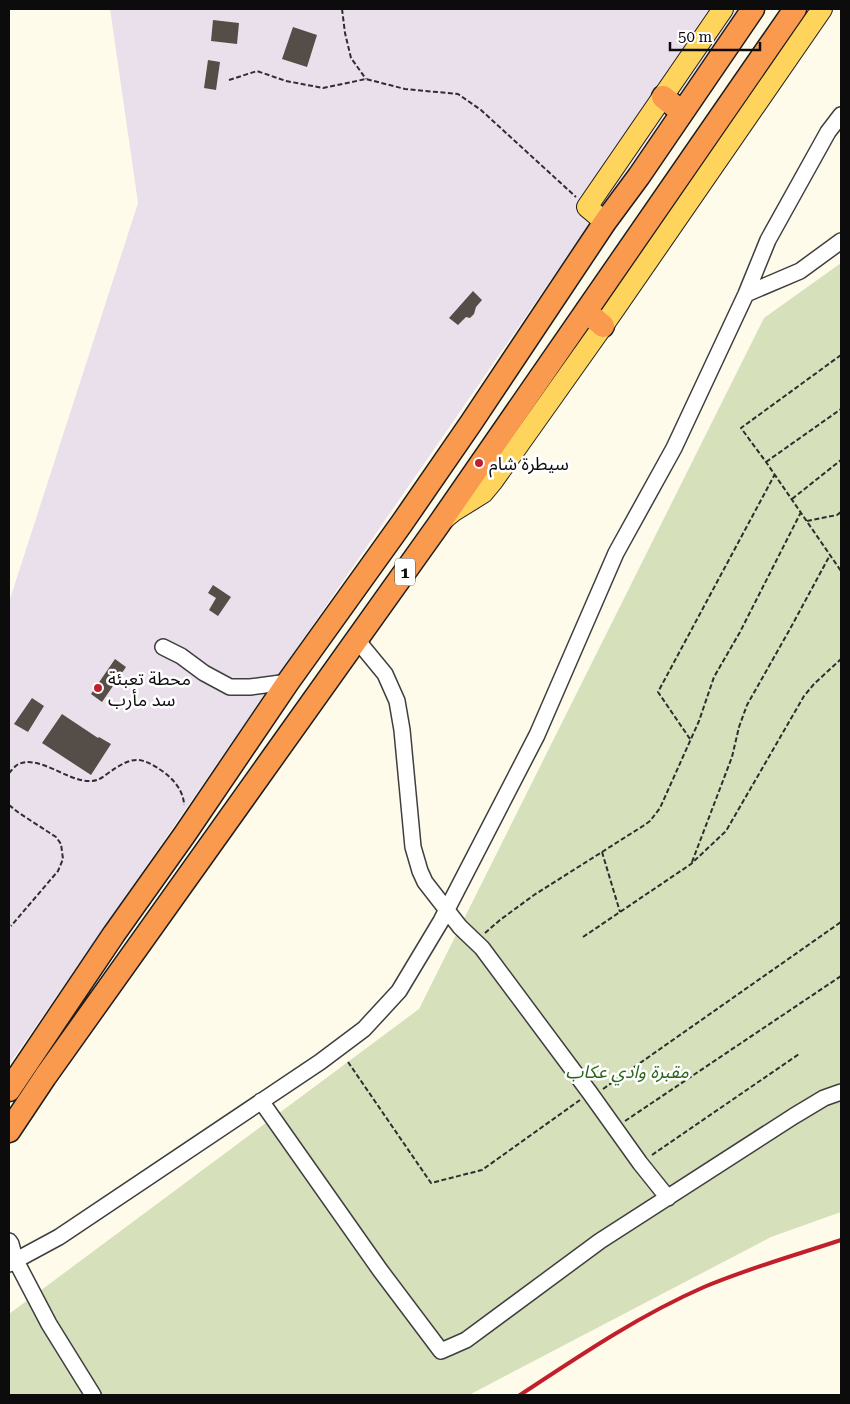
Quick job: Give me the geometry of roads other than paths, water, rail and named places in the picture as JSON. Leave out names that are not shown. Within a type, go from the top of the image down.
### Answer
[{"type":"highway","name":"1","points":[[9,1090],[288,682],[402,523],[753,9]]},
{"type":"highway","name":"1","points":[[9,1131],[45,1077],[439,524],[795,9]]},
{"type":"highway","points":[[663,97],[682,112]]},
{"type":"highway","points":[[606,222],[634,241]]},
{"type":"highway","points":[[586,311],[603,326]]},
{"type":"main road","points":[[606,222],[586,207],[723,9]]},
{"type":"main road","points":[[439,524],[454,511],[483,493],[493,481],[603,326],[822,9]]},
{"type":"street","points":[[12,1261],[58,1237],[320,1062],[364,1029],[399,991],[447,910],[537,735],[616,553],[674,448],[746,294],[768,240],[828,132],[841,115]]},
{"type":"street","points":[[746,294],[800,271],[841,240]]},
{"type":"street","points":[[357,640],[385,674],[397,701],[402,730],[413,847],[425,882],[460,927],[477,942],[640,1163],[668,1198]]},
{"type":"street","points":[[163,647],[230,687],[250,687],[288,682]]},
{"type":"street","points":[[261,1101],[380,1270],[441,1351],[466,1340],[600,1241],[824,1098],[841,1092]]},
{"type":"street","points":[[9,1241],[11,1244],[12,1261],[93,1395]]},
{"type":"railway","points":[[520,1395],[609,1337],[680,1298],[738,1274],[841,1240]]},
{"type":"place","name":"سيطرة شام","points":[[479,463]]},
{"type":"place","name":"محطة تعبئة سد مأرب","points":[[98,688]]},
{"type":"park label","name":"مقبرة وادي عكاب","points":[[627,1071]]}]
